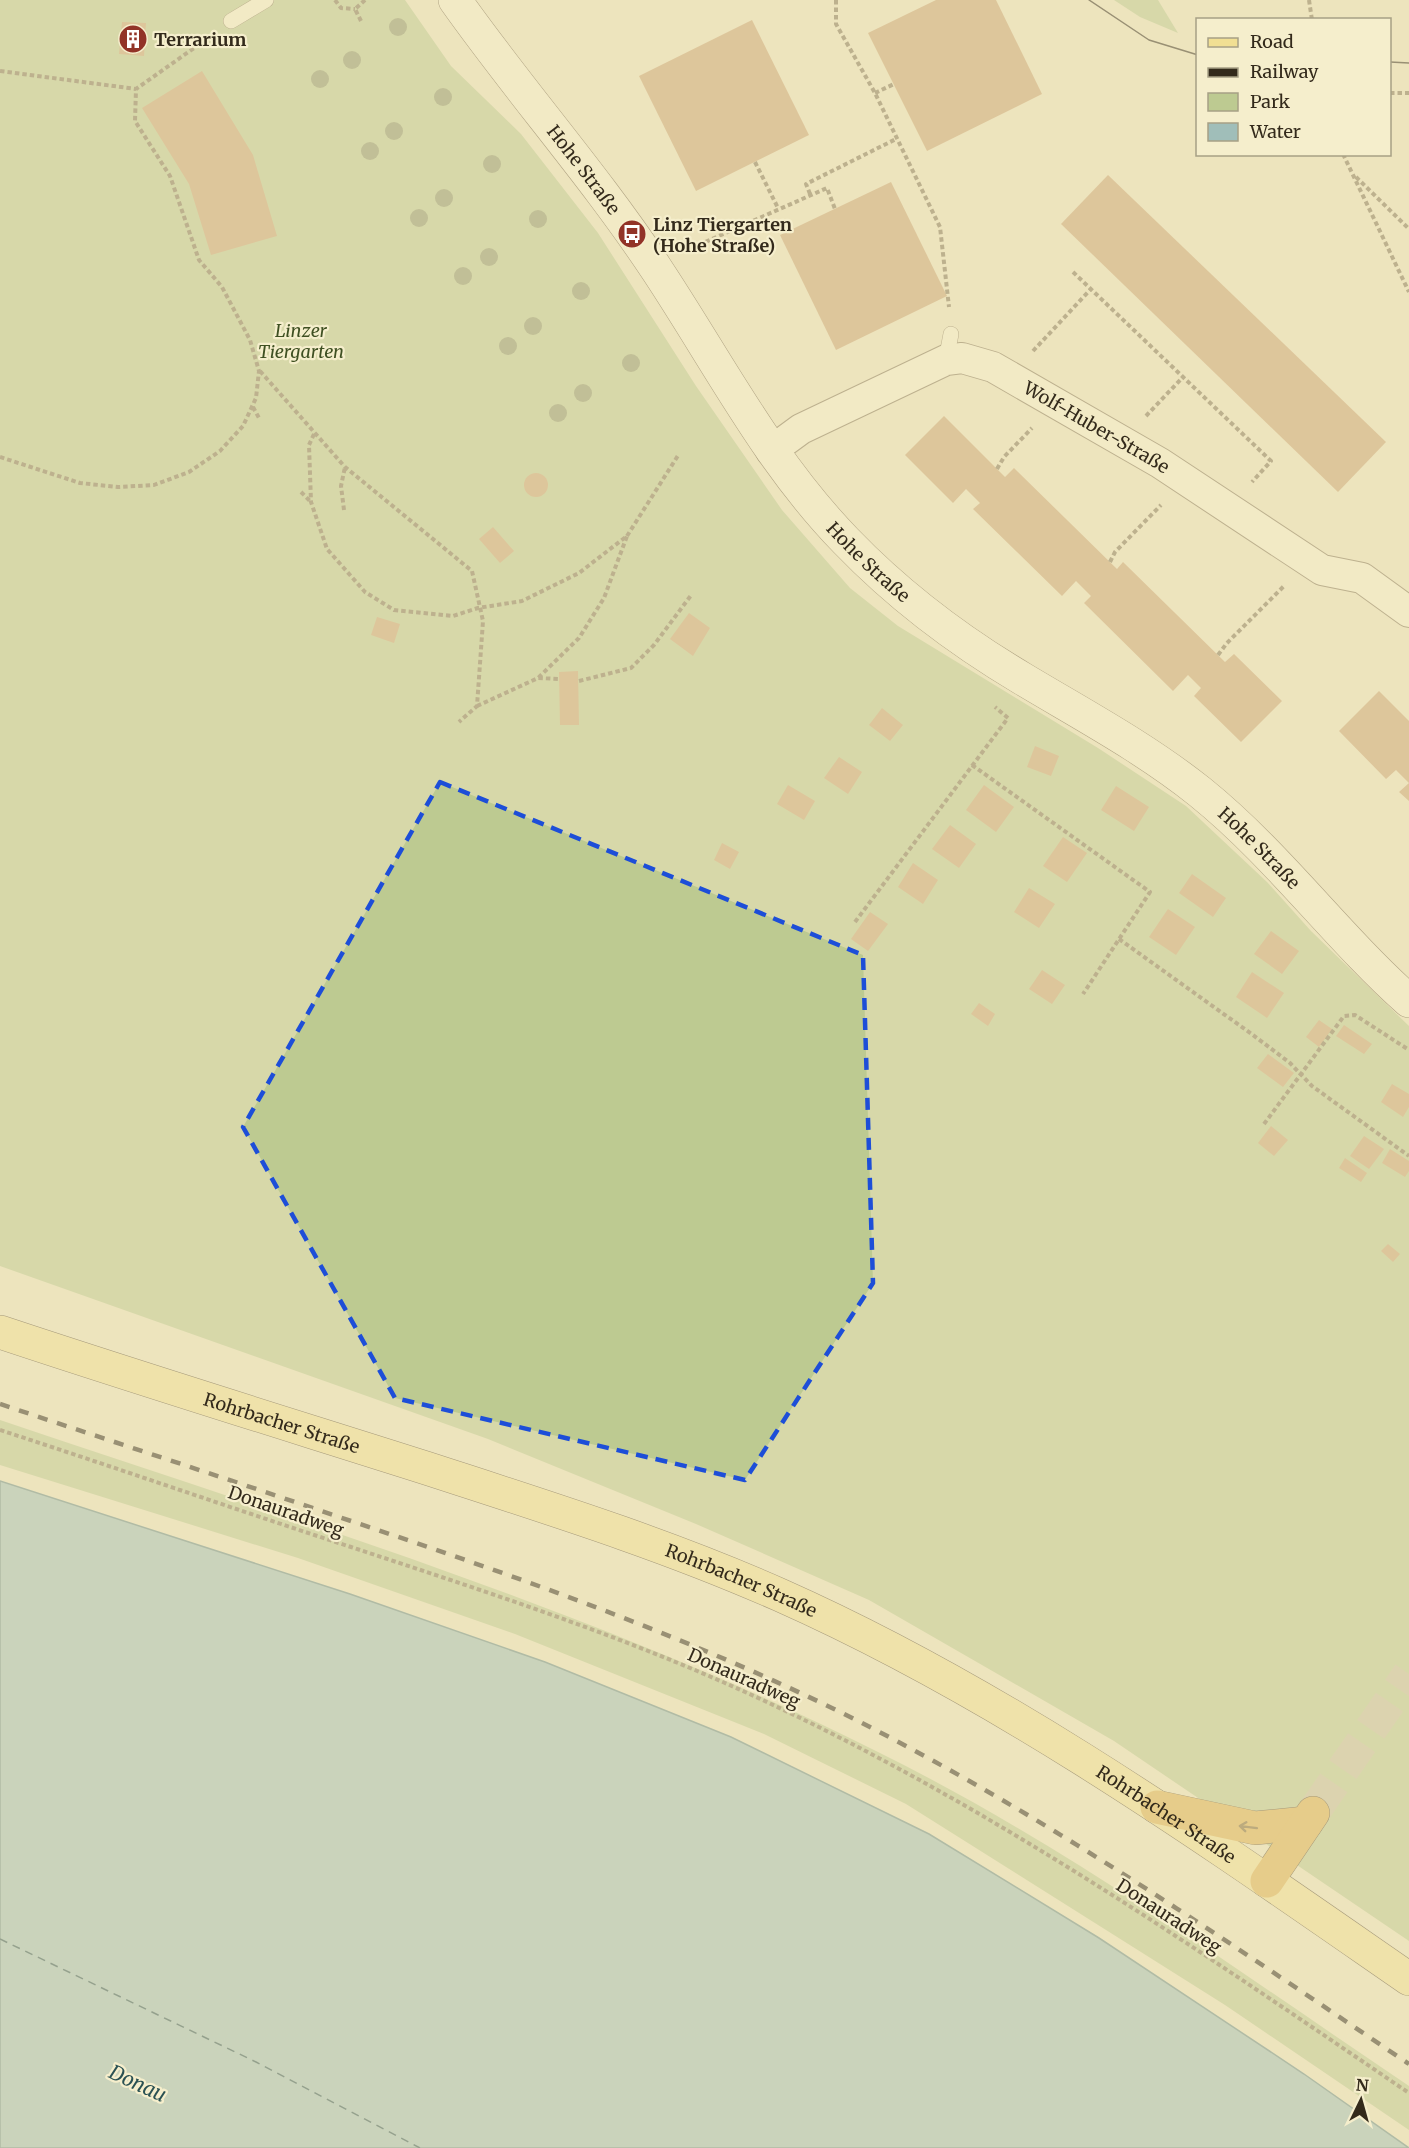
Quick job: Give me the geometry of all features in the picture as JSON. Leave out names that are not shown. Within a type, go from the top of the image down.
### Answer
[{"type":"highway","points":[[1157,1807],[1255,1828],[1311,1816],[1267,1881]]},
{"type":"main road","name":"Hohe Straße","points":[[455,0],[600,188],[657,268],[771,451],[846,541],[910,601],[1020,677],[1155,759],[1202,794],[1250,837],[1409,1001]]},
{"type":"main road","name":"Rohrbacher Straße","points":[[0,1332],[569,1514],[690,1557],[782,1596],[866,1636],[966,1691],[1157,1807],[1409,1979]]},
{"type":"street","name":"Wolf-Huber-Straße","points":[[771,451],[801,429],[949,347],[962,358],[993,367],[1160,463],[1322,570],[1362,578],[1409,612]]},
{"type":"lane","points":[[231,21],[266,0]]},
{"type":"path","points":[[336,0],[341,8],[355,9],[365,0]]},
{"type":"path","points":[[836,0],[836,24],[875,93],[940,227],[944,251],[949,347]]},
{"type":"path","points":[[1309,0],[1312,18]]},
{"type":"path","points":[[355,9],[362,21]]},
{"type":"path","points":[[0,71],[136,89],[231,21]]},
{"type":"path","points":[[875,93],[894,84]]},
{"type":"path","points":[[136,89],[135,121],[170,176],[199,260],[222,287],[250,340],[259,371],[345,467],[472,571],[478,608],[483,621],[477,706]]},
{"type":"path","points":[[1391,93],[1409,93]]},
{"type":"path","points":[[810,194],[806,184],[896,139]]},
{"type":"path","points":[[1344,156],[1409,292]]},
{"type":"path","points":[[755,162],[778,208]]},
{"type":"path","points":[[1353,175],[1409,229]]},
{"type":"path","points":[[657,268],[682,252],[827,188],[836,209]]},
{"type":"path","points":[[1073,272],[1271,461],[1244,490]]},
{"type":"path","points":[[1026,358],[1090,290]]},
{"type":"path","points":[[0,457],[80,483],[118,488],[154,485],[189,472],[220,451],[243,426],[253,406],[259,371]]},
{"type":"path","points":[[1138,424],[1183,377]]},
{"type":"path","points":[[253,406],[259,418]]},
{"type":"path","points":[[998,469],[1004,457],[1033,427]]},
{"type":"path","points":[[314,434],[309,445],[311,502],[327,549],[365,592],[394,610],[453,616],[478,608],[522,601],[579,573],[627,536]]},
{"type":"path","points":[[459,722],[477,706],[538,678],[579,638],[604,598],[627,536],[679,454]]},
{"type":"path","points":[[344,510],[341,486],[345,467]]},
{"type":"path","points":[[301,492],[311,502]]},
{"type":"path","points":[[1110,562],[1115,552],[1163,503]]},
{"type":"path","points":[[1218,655],[1285,585]]},
{"type":"path","points":[[579,681],[631,668],[654,645],[692,594]]},
{"type":"path","points":[[538,678],[559,680]]},
{"type":"path","points":[[855,922],[1008,718],[990,703]]},
{"type":"path","points":[[972,765],[1150,892],[1083,994]]},
{"type":"path","points":[[1119,939],[1253,1035],[1312,1086],[1409,1156]]},
{"type":"path","points":[[1264,1124],[1302,1076],[1344,1016],[1355,1015],[1409,1050]]},
{"type":"path","name":"Donauradweg","points":[[0,1430],[533,1608],[675,1662],[770,1703],[945,1794],[1105,1890],[1409,2093]]},
{"type":"highlighted area","points":[[440,782],[863,955],[873,1283],[745,1480],[395,1398],[243,1127]]},
{"type":"green space","name":"Linzer Tiergarten","points":[[0,0],[405,0],[451,66],[521,134],[598,233],[696,386],[782,510],[850,588],[898,626],[1098,748],[1186,806],[1267,882],[1311,931],[1409,1026],[1409,1941],[1114,1741],[869,1600],[696,1524],[488,1439],[0,1266]]},
{"type":"green space","points":[[1114,0],[1158,0],[1178,33],[1140,17]]},
{"type":"green space","points":[[0,1420],[444,1570],[554,1611],[663,1654],[876,1751],[946,1787],[1082,1867],[1214,1953],[1409,2086],[1409,2130],[1225,2005],[906,1804],[764,1734],[515,1634],[298,1558],[0,1465]]},
{"type":"water","name":"Donau","points":[[0,1481],[350,1594],[545,1662],[731,1737],[929,1834],[1099,1938],[1304,2074],[1409,2148],[0,2148]]},
{"type":"building","points":[[936,0],[996,0],[1042,94],[927,151],[868,33]]},
{"type":"building","points":[[752,20],[809,135],[696,191],[639,76]]},
{"type":"building","name":"Terrarium","points":[[122,22],[146,23],[144,56],[119,54]]},
{"type":"building","points":[[202,71],[253,155],[277,236],[211,255],[189,184],[142,108]]},
{"type":"building","points":[[1108,175],[1386,442],[1338,492],[1061,224]]},
{"type":"building","points":[[891,182],[947,296],[836,350],[780,235]]},
{"type":"building","points":[[944,416],[1005,477],[1014,468],[1117,569],[1123,562],[1225,662],[1234,654],[1282,701],[1241,742],[1194,696],[1201,688],[1188,675],[1173,691],[1084,603],[1091,596],[1076,581],[1062,596],[973,509],[980,503],[966,489],[953,503],[905,455]]},
{"type":"building","points":[[536,473],[545,476],[548,485],[545,494],[536,497],[527,494],[524,485],[527,476]]},
{"type":"building","points":[[493,527],[514,551],[500,563],[479,539]]},
{"type":"building","points":[[689,613],[710,628],[693,656],[670,639]]},
{"type":"building","points":[[377,617],[400,624],[394,643],[371,635]]},
{"type":"building","points":[[578,671],[579,725],[560,725],[559,672]]},
{"type":"building","points":[[1379,691],[1409,721],[1409,783],[1396,770],[1386,779],[1339,731]]},
{"type":"building","points":[[882,708],[903,725],[890,741],[869,725]]},
{"type":"building","points":[[1035,746],[1059,756],[1051,776],[1027,767]]},
{"type":"building","points":[[839,757],[862,772],[848,794],[824,778]]},
{"type":"building","points":[[1409,783],[1409,801],[1399,792]]},
{"type":"building","points":[[788,785],[815,801],[804,820],[777,804]]},
{"type":"building","points":[[984,785],[1014,807],[996,832],[966,810]]},
{"type":"building","points":[[1116,786],[1149,807],[1134,831],[1101,810]]},
{"type":"building","points":[[950,825],[976,844],[959,868],[932,849]]},
{"type":"building","points":[[1063,837],[1087,853],[1067,882],[1043,866]]},
{"type":"building","points":[[722,843],[739,852],[730,869],[714,860]]},
{"type":"building","points":[[913,863],[938,880],[923,904],[898,887]]},
{"type":"building","points":[[1192,874],[1226,898],[1213,917],[1179,893]]},
{"type":"building","points":[[1029,888],[1055,904],[1039,928],[1014,912]]},
{"type":"building","points":[[1168,909],[1195,927],[1176,955],[1149,937]]},
{"type":"building","points":[[870,912],[888,924],[868,951],[851,939]]},
{"type":"building","points":[[1271,931],[1299,951],[1282,974],[1254,954]]},
{"type":"building","points":[[1042,970],[1065,985],[1052,1004],[1029,989]]},
{"type":"building","points":[[1252,972],[1284,993],[1267,1018],[1236,997]]},
{"type":"building","points":[[979,1003],[995,1014],[988,1026],[971,1014]]},
{"type":"building","points":[[1319,1020],[1332,1029],[1319,1047],[1306,1037]]},
{"type":"building","points":[[1344,1025],[1372,1044],[1364,1054],[1336,1036]]},
{"type":"building","points":[[1268,1054],[1294,1073],[1283,1087],[1257,1068]]},
{"type":"building","points":[[1392,1084],[1409,1094],[1409,1107],[1403,1117],[1381,1102]]},
{"type":"building","points":[[1271,1126],[1288,1140],[1274,1156],[1258,1143]]},
{"type":"building","points":[[1364,1136],[1384,1149],[1369,1169],[1350,1156]]},
{"type":"building","points":[[1390,1149],[1409,1161],[1409,1171],[1405,1177],[1382,1163]]},
{"type":"building","points":[[1345,1158],[1367,1173],[1361,1182],[1339,1168]]},
{"type":"building","points":[[1388,1244],[1400,1254],[1393,1262],[1381,1251]]},
{"type":"ferry route","points":[[0,1939],[256,2062],[420,2148]]},
{"type":"tunnel","points":[[1315,1810],[1409,1674]]},
{"type":"tram line","points":[[1089,0],[1149,40],[1196,54]]},
{"type":"tram line","points":[[1391,62],[1409,63]]},
{"type":"railway","points":[[0,1404],[474,1563],[596,1607],[775,1681],[909,1748],[1056,1832],[1198,1923],[1409,2064]]},
{"type":"place","name":"Terrarium","points":[[133,39]]},
{"type":"place","name":"Linz Tiergarten (Hohe Straße)","points":[[632,234]]}]
